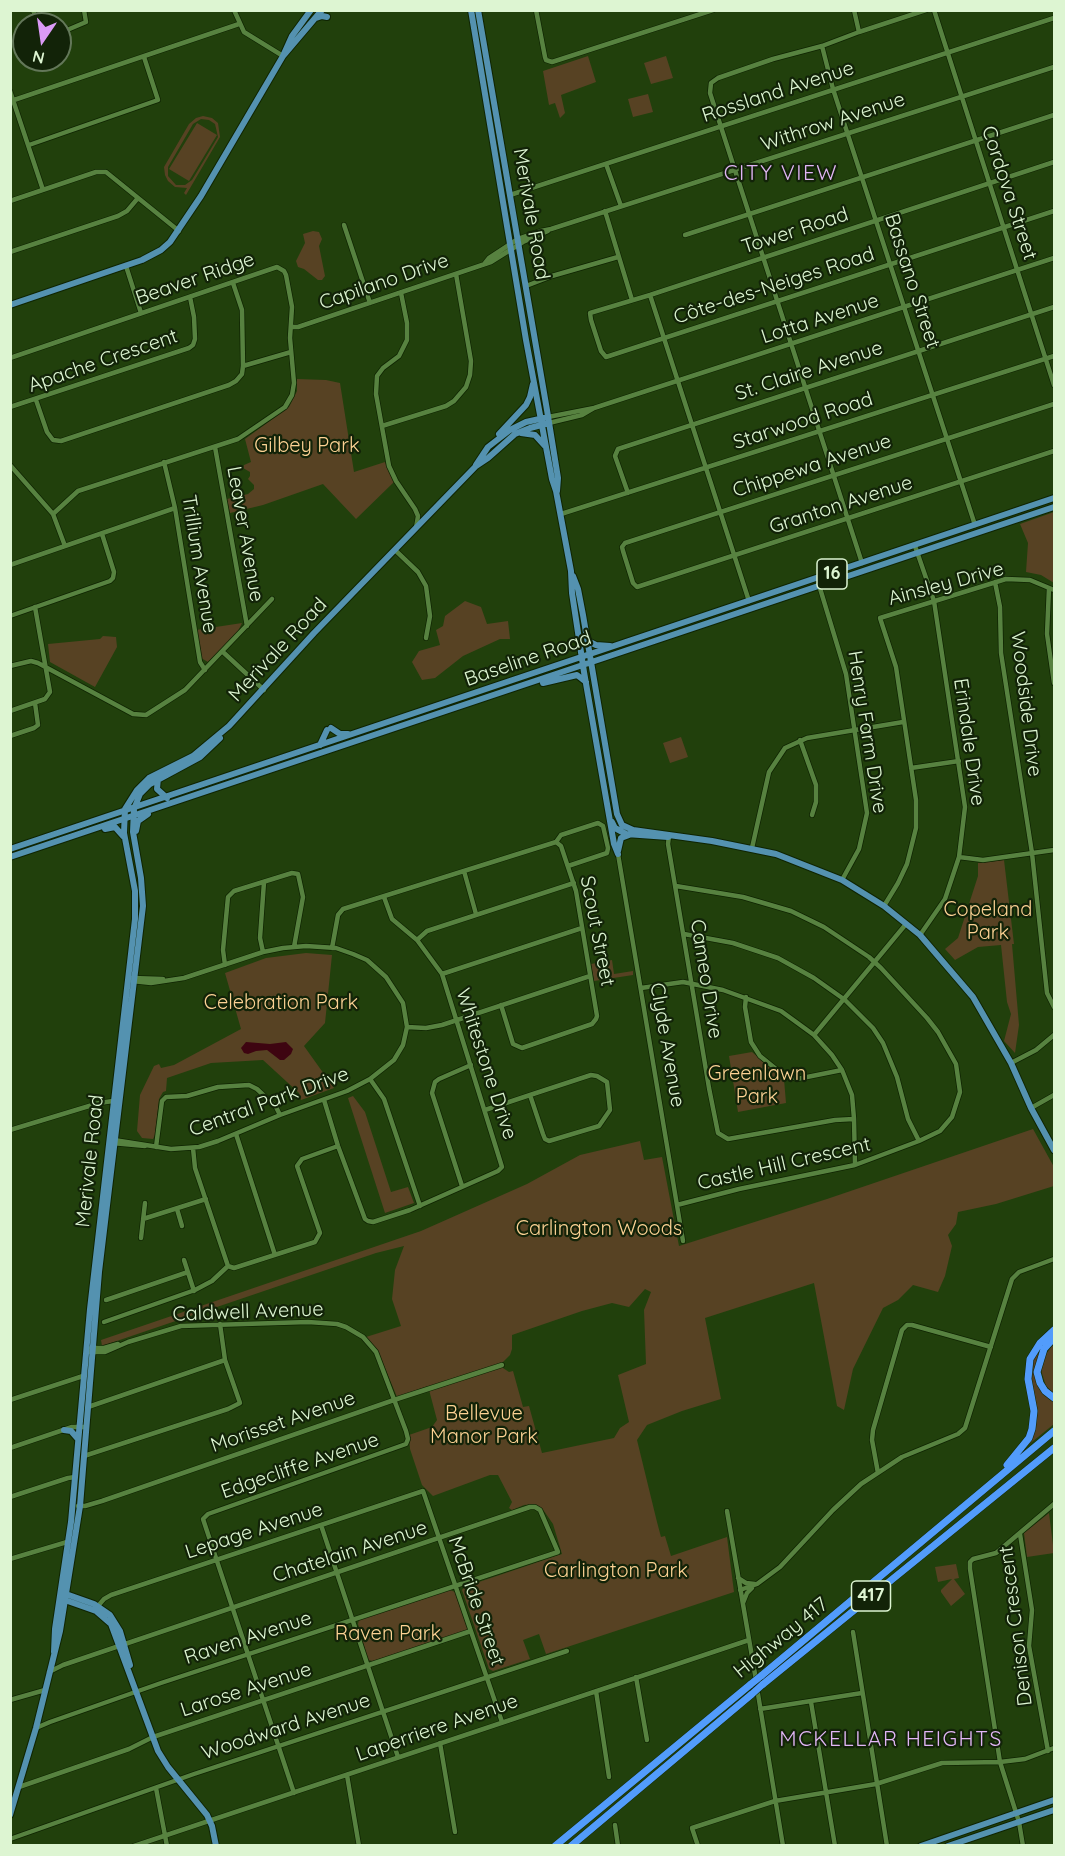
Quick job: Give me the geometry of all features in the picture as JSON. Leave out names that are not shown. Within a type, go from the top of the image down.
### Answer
[{"type":"highway","points":[[993,1480],[1021,1449],[1032,1429],[1034,1411],[1028,1379],[1030,1359],[1040,1343],[1054,1330]]},
{"type":"highway","points":[[1054,1338],[1044,1349],[1037,1372],[1045,1391],[1054,1398]]},
{"type":"highway","name":"Highway 417","points":[[555,1845],[864,1592],[993,1480],[1054,1431]]},
{"type":"highway","name":"417","points":[[572,1845],[762,1685],[1054,1448]]},
{"type":"main road","points":[[10,305],[126,266],[160,250],[179,231],[292,36],[311,10]]},
{"type":"main road","points":[[282,56],[322,10]]},
{"type":"main road","name":"Merivale Road","points":[[471,10],[510,195],[526,286],[545,421]]},
{"type":"main road","name":"Merivale Road","points":[[478,10],[511,247],[534,377],[545,421]]},
{"type":"main road","points":[[315,18],[327,17]]},
{"type":"main road","points":[[488,447],[526,405],[534,377]]},
{"type":"main road","points":[[545,421],[546,447],[561,514],[571,571],[572,593],[610,776],[615,828],[630,835]]},
{"type":"main road","points":[[545,421],[558,478],[556,491]]},
{"type":"main road","name":"Merivale Road","points":[[114,1142],[113,1101],[143,901],[133,832],[133,812],[140,794],[158,778],[206,753],[312,636],[476,466],[515,434],[545,421]]},
{"type":"main road","name":"Merivale Road","points":[[476,466],[482,453],[514,427],[545,421]]},
{"type":"main road","points":[[515,434],[533,435],[540,439],[546,447]]},
{"type":"main road","name":"Baseline Road","points":[[278,764],[320,746],[419,721],[522,686],[620,645],[819,585],[975,525],[1054,498]]},
{"type":"main road","name":"Baseline Road","points":[[10,849],[124,815],[167,798],[278,764],[360,732],[586,661],[862,563],[1054,507]]},
{"type":"main road","points":[[571,571],[578,589],[588,641],[586,683],[603,774],[614,817],[618,854]]},
{"type":"main road","points":[[588,641],[598,646],[620,645]]},
{"type":"main road","points":[[522,686],[577,675],[586,683]]},
{"type":"main road","points":[[416,714],[419,721]]},
{"type":"main road","name":"Merivale Road","points":[[63,1596],[67,1542],[76,1506],[78,1480],[75,1478],[78,1439],[88,1407],[90,1350],[132,980],[135,901],[124,839],[124,815],[137,790],[149,778],[193,756],[229,726]]},
{"type":"main road","points":[[320,746],[329,729],[340,734],[360,732]]},
{"type":"main road","points":[[603,774],[610,776]]},
{"type":"main road","points":[[158,778],[157,789],[167,798]]},
{"type":"main road","name":"Baseline Road","points":[[133,812],[164,806],[235,778]]},
{"type":"main road","points":[[139,862],[137,824],[143,816],[164,806]]},
{"type":"main road","name":"Baseline Road","points":[[10,857],[84,832],[124,815]]},
{"type":"main road","points":[[614,817],[630,829],[669,836]]},
{"type":"main road","points":[[84,832],[115,827],[124,839]]},
{"type":"main road","points":[[618,854],[621,838],[630,835],[684,837],[752,848],[842,880],[884,906],[920,935],[973,997],[1011,1063],[1031,1108],[1054,1150]]},
{"type":"main road","points":[[43,838],[46,845]]},
{"type":"main road","name":"Merivale Road","points":[[10,1815],[14,1795],[19,1787],[39,1717],[53,1655],[84,1456],[83,1376],[90,1350]]},
{"type":"main road","points":[[64,1430],[71,1431],[78,1439]]},
{"type":"main road","points":[[63,1596],[98,1606],[115,1621],[162,1759],[210,1820],[216,1845]]},
{"type":"main road","points":[[63,1596],[92,1609],[105,1618],[122,1645]]},
{"type":"main road","points":[[921,1845],[1054,1800]]},
{"type":"main road","points":[[948,1845],[1054,1810]]},
{"type":"street","points":[[72,28],[86,22],[84,10]]},
{"type":"street","points":[[234,10],[244,32],[282,56]]},
{"type":"street","points":[[537,10],[545,57],[552,62],[713,10]]},
{"type":"street","points":[[854,10],[859,32]]},
{"type":"street","points":[[862,563],[710,93],[711,83],[718,78],[773,59],[822,46],[926,10]]},
{"type":"street","name":"Cordova Street","points":[[934,10],[1054,385]]},
{"type":"street","name":"Rossland Avenue","points":[[510,195],[1054,18]]},
{"type":"street","points":[[14,100],[239,24]]},
{"type":"street","name":"Bassano Street","points":[[822,46],[834,90],[975,525]]},
{"type":"street","points":[[29,146],[158,100],[144,57]]},
{"type":"street","name":"Withrow Avenue","points":[[518,242],[604,211],[1054,67]]},
{"type":"street","points":[[10,91],[43,190]]},
{"type":"street","points":[[685,235],[1054,115]]},
{"type":"street","name":"Tower Road","points":[[606,357],[601,351],[590,313],[1054,162]]},
{"type":"street","points":[[606,164],[621,206]]},
{"type":"street","points":[[10,201],[96,172],[106,172],[179,231]]},
{"type":"street","points":[[10,252],[118,216],[127,211],[138,198]]},
{"type":"street","points":[[604,211],[632,300]]},
{"type":"street","name":"Côte-des-Neiges Road","points":[[606,357],[1054,211]]},
{"type":"street","points":[[344,225],[370,303]]},
{"type":"street","name":"Capilano Drive","points":[[291,327],[298,327],[491,262],[518,242]]},
{"type":"street","points":[[526,286],[618,257]]},
{"type":"street","name":"Lotta Avenue","points":[[545,421],[582,415],[594,408],[1054,258]]},
{"type":"street","points":[[126,266],[141,313]]},
{"type":"street","name":"Beaver Ridge","points":[[10,358],[276,267],[281,268],[286,275],[292,307],[291,352],[294,388],[288,403],[281,411],[243,436],[78,491],[53,514]]},
{"type":"street","points":[[382,426],[446,406],[454,401],[466,387],[471,361],[456,274]]},
{"type":"street","points":[[36,400],[47,432],[53,440],[61,441],[236,381],[242,374],[243,366],[242,310],[233,283]]},
{"type":"street","points":[[401,293],[407,323],[407,340],[399,356],[383,368],[377,376],[376,394],[389,466],[415,509],[418,516],[416,528]]},
{"type":"street","points":[[650,295],[749,602]]},
{"type":"street","name":"Apache Crescent","points":[[10,407],[193,345],[194,317],[189,297]]},
{"type":"street","name":"St. Claire Avenue","points":[[628,493],[615,456],[616,450],[1054,307]]},
{"type":"street","points":[[243,366],[291,352]]},
{"type":"street","name":"Starwood Road","points":[[561,514],[1054,356]]},
{"type":"street","name":"Chippewa Avenue","points":[[637,587],[633,583],[623,551],[622,547],[625,543],[1054,404]]},
{"type":"street","name":"Leaver Avenue","points":[[215,447],[247,626]]},
{"type":"street","name":"Granton Avenue","points":[[637,587],[1054,452]]},
{"type":"street","name":"Trillium Avenue","points":[[164,462],[175,508],[200,662],[205,670]]},
{"type":"street","points":[[10,465],[53,514],[65,546]]},
{"type":"street","points":[[11,564],[175,508]]},
{"type":"street","points":[[415,509],[431,512]]},
{"type":"street","points":[[10,616],[113,578],[114,572],[102,534]]},
{"type":"street","name":"Erindale Drive","points":[[916,549],[934,601],[965,807],[959,857],[945,898],[920,935]]},
{"type":"street","points":[[395,550],[410,562],[424,580],[429,609],[426,639]]},
{"type":"street","name":"Ainsley Drive","points":[[903,722],[896,668],[880,618],[1006,579],[1030,580],[1052,589]]},
{"type":"street","name":"Woodside Drive","points":[[995,582],[1000,607],[1001,652],[1032,853],[1047,993],[1054,1007]]},
{"type":"street","name":"Henry Farm Drive","points":[[819,585],[842,656],[867,813],[859,849],[842,880]]},
{"type":"street","points":[[1052,589],[1047,634],[1054,684]]},
{"type":"street","points":[[10,666],[30,661],[133,714],[146,715],[185,690],[272,599]]},
{"type":"street","points":[[10,711],[45,699],[50,693],[35,607]]},
{"type":"street","points":[[223,652],[264,690]]},
{"type":"street","points":[[10,736],[34,728],[38,724],[35,703]]},
{"type":"street","points":[[752,848],[769,772],[785,748],[800,740],[903,722],[916,800],[914,837],[907,864],[884,906]]},
{"type":"street","points":[[800,740],[816,785],[816,802],[812,815]]},
{"type":"street","points":[[911,768],[959,761]]},
{"type":"street","points":[[332,948],[339,913],[343,909],[556,842],[561,835],[598,823],[603,826],[607,853],[568,866]]},
{"type":"street","name":"Cameo Drive","points":[[669,836],[718,1133],[728,1139],[835,1120],[854,1119]]},
{"type":"street","name":"Scout Street","points":[[501,1005],[513,1044],[522,1048],[594,1022],[597,1016],[574,883],[561,846],[556,842]]},
{"type":"street","points":[[959,857],[983,860],[1054,850]]},
{"type":"street","name":"Clyde Avenue","points":[[618,854],[683,1241]]},
{"type":"street","points":[[464,871],[476,914]]},
{"type":"street","points":[[225,965],[223,950],[228,897],[234,891],[292,873],[298,874],[303,897],[294,947]]},
{"type":"street","points":[[263,952],[260,938],[264,882]]},
{"type":"street","points":[[417,940],[427,931],[574,883]]},
{"type":"street","name":"Castle Hill Crescent","points":[[676,886],[743,897],[790,911],[824,927],[875,962],[927,1018],[947,1048],[959,1073],[960,1092],[952,1117],[940,1131],[919,1142],[855,1165],[739,1189],[677,1205]]},
{"type":"street","name":"Whitestone Drive","points":[[324,1100],[365,1219],[373,1222],[420,1206],[498,1171],[502,1167],[442,974],[417,940],[394,922],[384,897]]},
{"type":"street","points":[[814,1035],[906,924]]},
{"type":"street","points":[[442,974],[582,928]]},
{"type":"street","points":[[684,934],[733,943],[778,958],[814,978],[845,1000],[873,1028],[883,1043],[897,1077],[908,1119],[919,1142]]},
{"type":"street","points":[[132,980],[171,980],[263,952],[294,947],[332,948],[358,956],[385,975],[403,1003],[407,1027],[434,1028],[590,975]]},
{"type":"street","points":[[641,988],[683,982],[746,997],[781,1011],[814,1035],[832,1054],[842,1070],[852,1095],[855,1165]]},
{"type":"street","points":[[746,997],[745,1006],[751,1042],[760,1056],[780,1073],[797,1079],[842,1070]]},
{"type":"street","name":"Central Park Drive","points":[[114,1142],[171,1149],[193,1148],[214,1143],[280,1115],[324,1100],[357,1087],[370,1079],[399,1053],[407,1027]]},
{"type":"street","points":[[1011,1063],[1036,1050],[1054,1035]]},
{"type":"street","points":[[462,1186],[432,1093],[435,1082],[439,1079],[471,1065]]},
{"type":"street","points":[[485,1110],[530,1095],[591,1075],[607,1083],[610,1110],[599,1126],[549,1141],[545,1139],[530,1095]]},
{"type":"street","points":[[370,1079],[384,1099],[420,1206]]},
{"type":"street","points":[[153,1147],[164,1097],[192,1096],[224,1086],[252,1085],[276,1107],[280,1115]]},
{"type":"street","points":[[1031,1108],[1054,1095]]},
{"type":"street","points":[[10,1130],[99,1103],[113,1101]]},
{"type":"street","points":[[236,1134],[275,1255]]},
{"type":"street","points":[[228,1266],[234,1268],[315,1242],[320,1233],[297,1166],[302,1159],[338,1146]]},
{"type":"street","points":[[193,1148],[195,1168],[228,1266]]},
{"type":"street","points":[[143,1219],[206,1199]]},
{"type":"street","points":[[141,1238],[145,1203]]},
{"type":"street","points":[[177,1209],[182,1226]]},
{"type":"street","points":[[742,1605],[747,1593],[780,1567],[851,1491],[902,1457],[958,1434],[965,1428],[1012,1279],[1019,1272],[1054,1259]]},
{"type":"street","points":[[184,1260],[194,1291]]},
{"type":"street","points":[[104,1322],[194,1291],[212,1281],[228,1266]]},
{"type":"street","points":[[106,1299],[188,1272]]},
{"type":"street","name":"Caldwell Avenue","points":[[90,1350],[128,1342],[174,1327],[308,1322],[346,1327],[363,1337],[376,1352],[408,1439]]},
{"type":"street","points":[[84,1456],[199,1419],[240,1403],[225,1360],[220,1324]]},
{"type":"street","points":[[878,1473],[872,1440],[873,1430],[902,1330],[907,1325],[912,1325],[991,1347]]},
{"type":"street","points":[[88,1407],[225,1360]]},
{"type":"street","name":"Morisset Avenue","points":[[76,1506],[102,1501],[502,1365]]},
{"type":"street","points":[[10,1400],[83,1376]]},
{"type":"street","points":[[10,1448],[64,1430],[83,1427]]},
{"type":"street","name":"Edgecliffe Avenue","points":[[215,1560],[203,1521],[208,1514],[402,1447],[408,1439]]},
{"type":"street","points":[[10,1497],[68,1478],[75,1478]]},
{"type":"street","name":"McBride Street","points":[[423,1491],[502,1722]]},
{"type":"street","name":"Lepage Avenue","points":[[98,1606],[108,1596],[423,1491]]},
{"type":"street","points":[[1023,1845],[1017,1813],[1000,1762],[970,1562],[981,1556],[996,1553],[1054,1504]]},
{"type":"street","name":"Chatelain Avenue","points":[[49,1672],[66,1664],[232,1607],[535,1507],[545,1517],[558,1552]]},
{"type":"street","points":[[727,1511],[783,1845]]},
{"type":"street","points":[[321,1526],[398,1757]]},
{"type":"street","name":"Denison Crescent","points":[[1020,1534],[1032,1610],[1029,1646],[1048,1751]]},
{"type":"street","points":[[10,1559],[67,1542]]},
{"type":"street","name":"Raven Avenue","points":[[36,1728],[137,1691],[558,1552]]},
{"type":"street","points":[[215,1560],[294,1793]]},
{"type":"street","points":[[738,1578],[746,1583],[757,1584]]},
{"type":"street","points":[[740,1590],[757,1584]]},
{"type":"street","name":"Larose Avenue","points":[[19,1787],[129,1749],[153,1737],[471,1631]]},
{"type":"street","points":[[853,1632],[886,1845]]},
{"type":"street","name":"Laperriere Avenue","points":[[134,1845],[749,1640]]},
{"type":"street","name":"Woodward Avenue","points":[[10,1839],[194,1774],[567,1651]]},
{"type":"street","points":[[53,1655],[66,1664]]},
{"type":"street","points":[[636,1677],[647,1740]]},
{"type":"street","points":[[10,1700],[45,1690]]},
{"type":"street","points":[[596,1691],[609,1777]]},
{"type":"street","points":[[760,1709],[862,1693]]},
{"type":"street","points":[[811,1702],[835,1845]]},
{"type":"street","points":[[39,1717],[50,1722]]},
{"type":"street","points":[[440,1743],[455,1832]]},
{"type":"street","points":[[698,1845],[693,1828],[775,1801],[876,1784],[942,1763],[1000,1762],[1025,1758],[1054,1748]]},
{"type":"street","points":[[347,1775],[359,1845]]},
{"type":"street","points":[[22,1777],[33,1781]]},
{"type":"street","points":[[156,1788],[167,1845]]},
{"type":"street","points":[[615,1824],[618,1845]]},
{"type":"street","points":[[10,1834],[17,1836]]},
{"type":"green space","points":[[588,56],[596,82],[561,95],[565,113],[560,118],[555,103],[549,105],[543,71]]},
{"type":"green space","points":[[666,56],[673,78],[651,84],[644,63]]},
{"type":"green space","points":[[648,94],[653,112],[633,117],[628,99]]},
{"type":"green space","points":[[203,116],[212,118],[218,123],[220,137],[186,195],[184,193],[187,188],[175,187],[168,181],[164,167],[189,124]],"holes":[[[201,119],[215,124],[218,137],[192,180],[185,185],[176,185],[168,176],[168,167],[193,124]]]},
{"type":"green space","points":[[197,123],[217,135],[189,181],[169,169]]},
{"type":"green space","points":[[319,232],[322,239],[319,246],[325,276],[322,280],[318,280],[298,267],[296,261],[305,243],[303,234]]},
{"type":"green space","name":"Gilbey Park","points":[[297,379],[340,383],[354,472],[385,462],[394,482],[356,519],[323,484],[263,505],[230,513],[227,499],[248,494],[254,489],[254,485],[248,479],[250,472],[243,468],[251,462],[245,439],[289,407],[297,391]]},
{"type":"green space","points":[[1054,512],[1054,583],[1041,575],[1026,572],[1028,543],[1020,524]]},
{"type":"green space","points":[[465,601],[481,607],[487,624],[508,621],[510,639],[500,639],[463,656],[435,678],[422,680],[412,662],[419,651],[440,645],[436,630],[443,626],[445,616]]},
{"type":"green space","points":[[242,623],[237,633],[208,662],[201,658],[196,630]]},
{"type":"green space","points":[[103,636],[116,637],[117,647],[95,687],[50,662],[48,644],[100,639]]},
{"type":"green space","points":[[681,737],[688,757],[670,763],[663,743]]},
{"type":"green space","name":"Copeland Park","points":[[1004,860],[1014,944],[1012,944],[1019,1025],[1015,1053],[1004,1041],[1011,1014],[1007,1002],[1001,945],[978,947],[955,960],[945,949],[958,938],[978,876],[978,863]]},
{"type":"green space","name":"Celebration Park","points":[[306,953],[332,955],[325,1023],[304,1046],[334,1088],[301,1100],[299,1093],[263,1060],[211,1063],[167,1078],[166,1091],[159,1099],[155,1135],[153,1139],[142,1138],[137,1131],[140,1095],[154,1066],[159,1064],[161,1068],[174,1065],[241,1029],[225,973],[266,958]]},
{"type":"green space","points":[[612,960],[614,974],[633,971],[633,975],[594,981],[591,964]]},
{"type":"green space","name":"Greenlawn Park","points":[[752,1052],[784,1079],[786,1103],[738,1112],[729,1056]]},
{"type":"green space","points":[[353,1096],[365,1112],[391,1192],[408,1187],[414,1203],[385,1213],[348,1098]]},
{"type":"green space","name":"Carlington Woods","points":[[1033,1129],[1054,1167],[1054,1186],[996,1204],[958,1212],[956,1224],[948,1235],[952,1246],[945,1276],[938,1292],[913,1285],[898,1300],[883,1308],[853,1369],[844,1410],[837,1406],[814,1283],[705,1318],[721,1399],[647,1425],[637,1440],[661,1537],[665,1536],[671,1556],[727,1537],[734,1592],[546,1654],[539,1634],[523,1640],[530,1659],[493,1671],[489,1669],[462,1590],[464,1587],[562,1554],[553,1524],[544,1511],[534,1504],[512,1510],[509,1508],[512,1502],[498,1475],[490,1475],[433,1496],[422,1485],[410,1449],[409,1435],[432,1427],[437,1420],[428,1386],[397,1397],[378,1351],[366,1337],[401,1326],[392,1299],[395,1270],[404,1246],[376,1253],[102,1346],[101,1340],[421,1231],[527,1184],[580,1155],[640,1141],[644,1160],[662,1157],[679,1246],[827,1199]],"holes":[[[645,1289],[651,1292],[644,1310],[646,1364],[618,1375],[629,1422],[620,1428],[614,1438],[542,1453],[529,1406],[523,1407],[513,1371],[509,1372],[503,1368],[502,1363],[510,1355],[512,1349],[512,1335],[612,1303],[629,1307]]]},
{"type":"green space","points":[[1054,1332],[1054,1337],[1040,1353],[1035,1368],[1054,1401],[1054,1424],[1027,1446],[1034,1432],[1036,1415],[1030,1377],[1032,1361],[1041,1344]]},
{"type":"green space","points":[[1054,1343],[1054,1394],[1046,1386],[1041,1370],[1046,1354]]},
{"type":"green space","points":[[1049,1513],[1054,1553],[1027,1557],[1024,1533]]},
{"type":"green space","points":[[956,1564],[959,1578],[954,1579],[965,1594],[951,1606],[941,1590],[952,1579],[938,1582],[935,1567]]},
{"type":"green space","name":"Raven Park","points":[[450,1590],[455,1592],[468,1630],[373,1661],[368,1660],[358,1624],[359,1620]]},
{"type":"shaded area","points":[[246,1042],[270,1044],[286,1042],[293,1049],[284,1060],[280,1060],[267,1050],[244,1053],[241,1048]]},
{"type":"district","name":"CITY VIEW","points":[[781,174]]},
{"type":"district","name":"MCKELLAR HEIGHTS","points":[[891,1740]]},
{"type":"park label","name":"Bellevue Manor Park","points":[[484,1426]]},
{"type":"park label","name":"Carlington Park","points":[[616,1571]]}]
